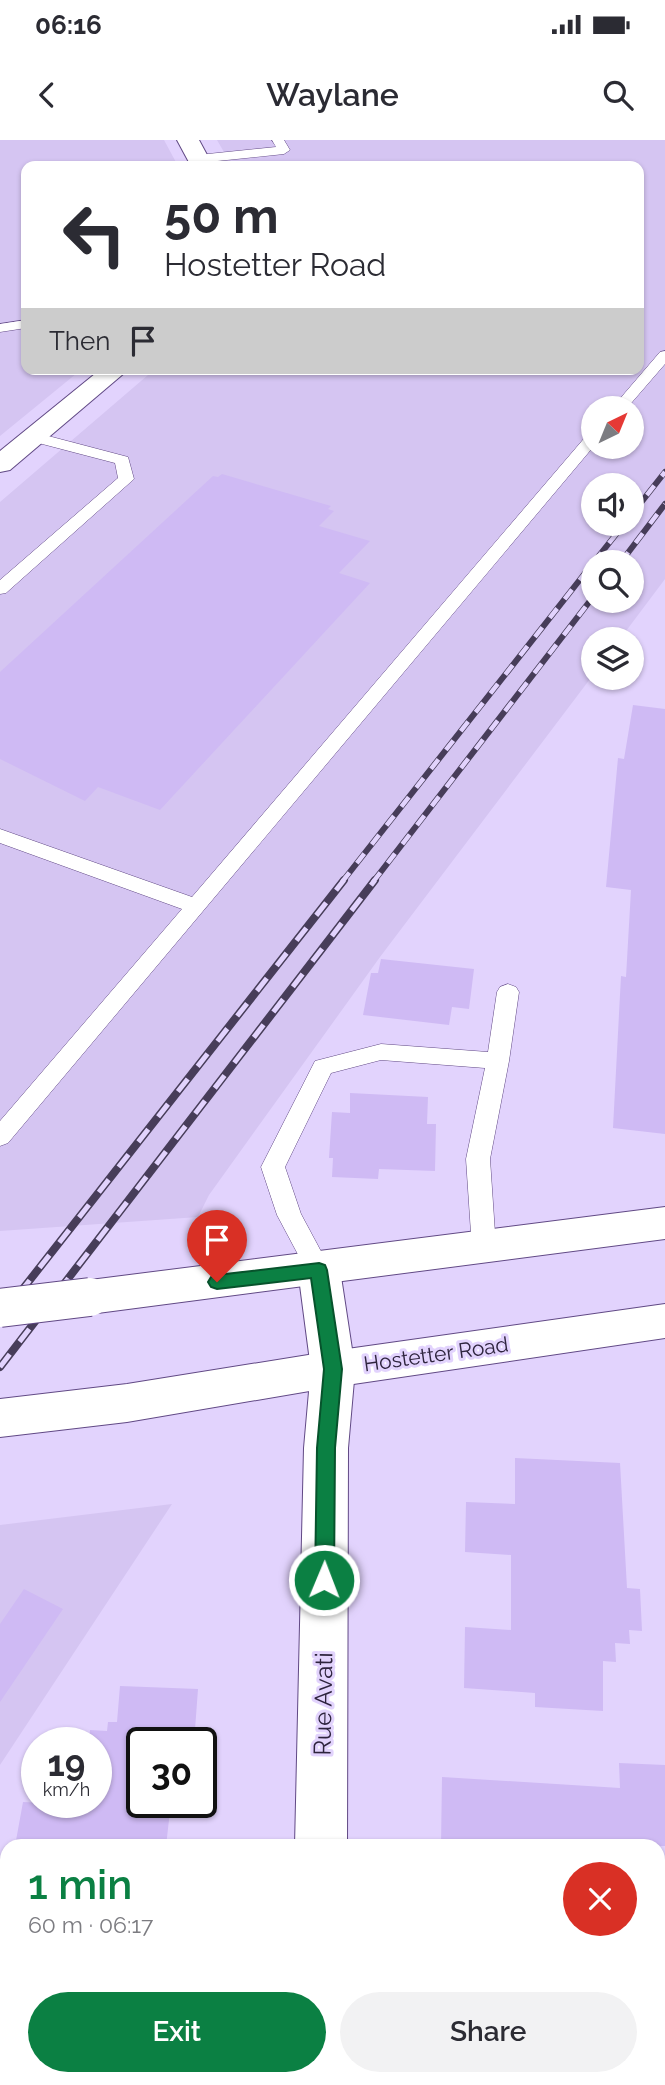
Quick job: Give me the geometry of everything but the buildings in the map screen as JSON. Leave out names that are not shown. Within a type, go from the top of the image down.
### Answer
[{"type":"main road","points":[[0,464],[110,375]]},
{"type":"main road","points":[[0,1308],[319,1270],[665,1223]]},
{"type":"main road","name":"Rue Avati","points":[[319,1270],[333,1369],[326,1448],[321,1839]]},
{"type":"main road","name":"Hostetter Road","points":[[0,1418],[127,1403],[333,1369],[665,1321]]},
{"type":"lane","points":[[196,155],[284,150],[278,140]]},
{"type":"lane","points":[[0,328],[21,325]]},
{"type":"lane","points":[[630,396],[665,355]]},
{"type":"lane","points":[[0,589],[126,479],[122,460],[33,438]]},
{"type":"lane","points":[[0,1137],[581,452]]},
{"type":"lane","points":[[0,835],[196,905]]},
{"type":"lane","points":[[484,1248],[478,1159],[498,1061],[508,992]]},
{"type":"lane","points":[[319,1270],[289,1215],[272,1167],[323,1067],[381,1052],[498,1061]]},
{"type":"shaded area","points":[[0,140],[164,140],[175,161],[21,161],[21,375],[75,375],[0,436]]},
{"type":"shaded area","points":[[217,140],[665,140],[665,579],[644,607],[644,550],[581,550],[581,613],[640,613],[629,627],[581,627],[582,690],[380,957],[209,1195],[198,1217],[0,1231],[0,502],[148,375],[644,375],[644,161],[229,161]]},
{"type":"shaded area","points":[[172,1504],[25,1727],[21,1727],[21,1733],[0,1765],[0,1525]]},
{"type":"railway","points":[[644,499],[665,472]]},
{"type":"railway","points":[[630,550],[665,504]]},
{"type":"railway","points":[[604,550],[615,536]]},
{"type":"railway","points":[[342,882],[581,578]]},
{"type":"railway","points":[[373,882],[581,613]]},
{"type":"railway","points":[[0,1318],[344,880]]},
{"type":"railway","points":[[0,1367],[375,880]]},
{"type":"route","points":[[217,1282],[319,1270],[333,1369],[326,1448],[324,1580]]}]
